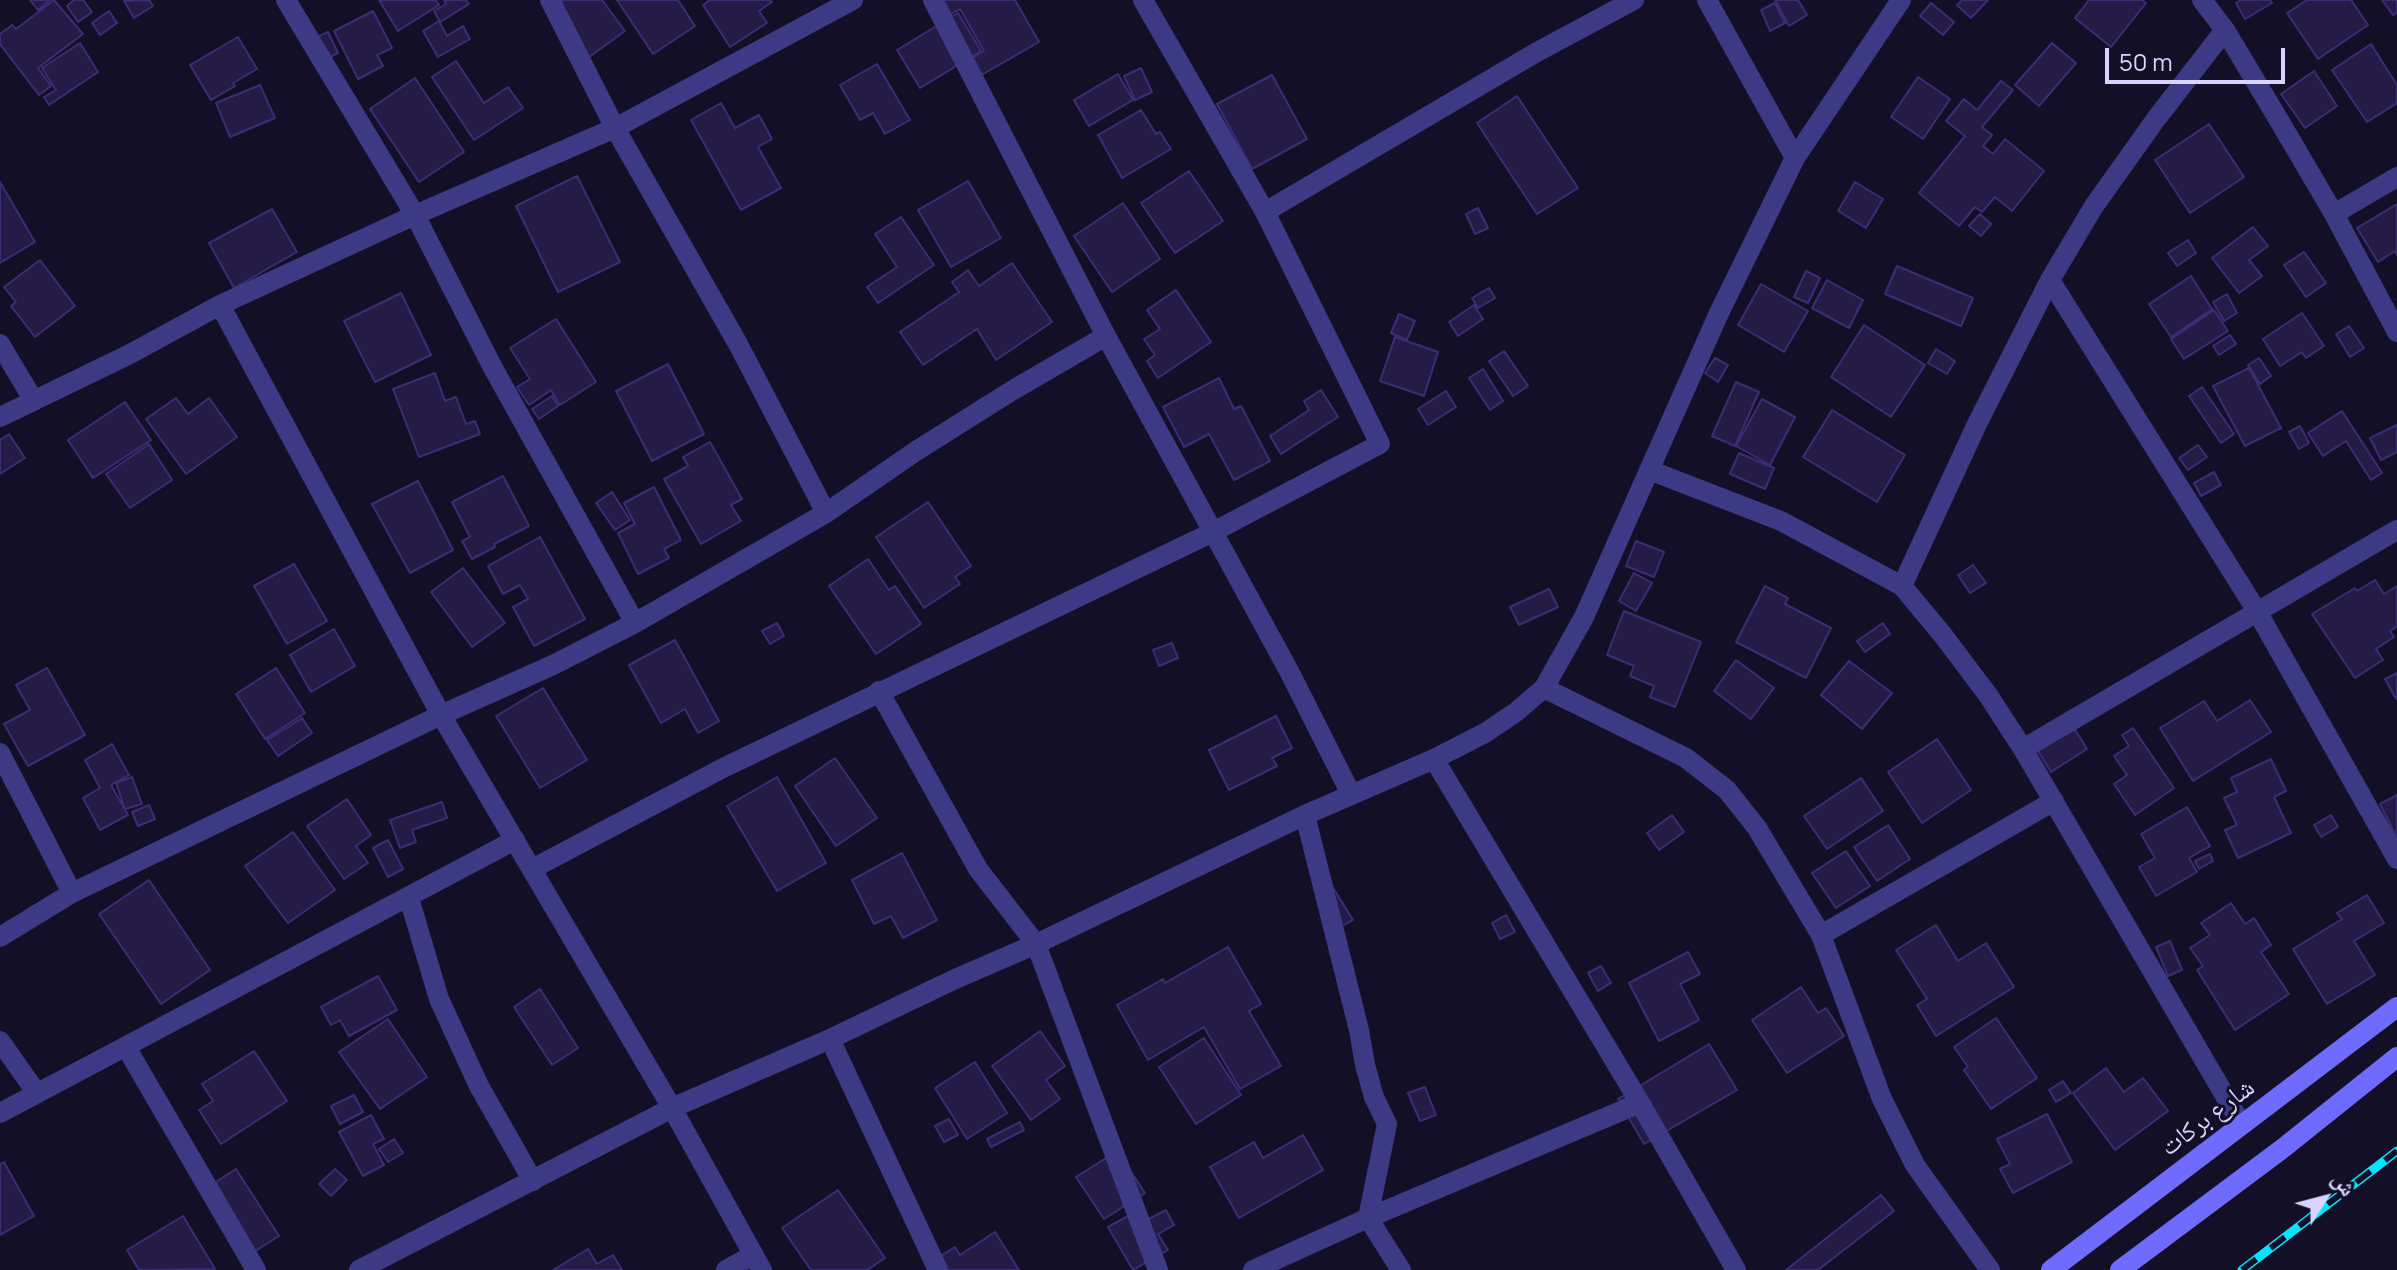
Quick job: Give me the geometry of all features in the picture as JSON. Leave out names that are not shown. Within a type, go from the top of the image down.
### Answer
[{"type":"main road","name":"شارع بركات","points":[[2051,1270],[2397,1007]]},
{"type":"main road","points":[[2120,1270],[2282,1149],[2397,1057]]},
{"type":"street","points":[[286,0],[415,215],[492,366],[635,623]]},
{"type":"street","points":[[550,0],[615,128],[738,344],[826,513]]},
{"type":"street","points":[[0,417],[130,354],[220,305],[615,128],[853,0]]},
{"type":"street","points":[[933,0],[1106,336],[1289,671],[1351,794]]},
{"type":"street","points":[[532,869],[723,768],[1213,532],[1380,444],[1265,212],[1143,0]]},
{"type":"street","points":[[1265,212],[1537,52],[1634,0]]},
{"type":"street","points":[[1707,0],[1795,158]]},
{"type":"street","points":[[359,1270],[672,1108],[830,1039],[1305,815],[1434,759],[1485,733],[1544,688],[1584,617],[1719,313],[1795,158],[1901,0]]},
{"type":"street","points":[[2202,0],[2225,30],[2334,214],[2397,332]]},
{"type":"street","points":[[1902,586],[1977,424],[2050,280],[2094,206],[2225,30]]},
{"type":"street","points":[[2334,214],[2397,177]]},
{"type":"street","points":[[2050,280],[2258,613],[2397,859]]},
{"type":"street","points":[[220,305],[441,715],[672,1108],[757,1263],[726,1270]]},
{"type":"street","points":[[0,937],[72,893],[441,715],[553,665],[635,623],[826,513],[977,413],[1106,336]]},
{"type":"street","points":[[0,344],[34,401]]},
{"type":"street","points":[[1649,470],[1781,521],[1902,586],[1988,695],[2023,749],[2242,1125]]},
{"type":"street","points":[[2023,749],[2397,530]]},
{"type":"street","points":[[1544,688],[1686,758],[1727,790],[1757,828],[1821,935],[1882,1099],[1915,1165],[1990,1270]]},
{"type":"street","points":[[879,691],[978,869],[1036,944],[1158,1270]]},
{"type":"street","points":[[0,753],[72,893]]},
{"type":"street","points":[[1434,759],[1736,1270]]},
{"type":"street","points":[[1821,935],[2054,801]]},
{"type":"street","points":[[1305,815],[1365,1065],[1374,1097],[1387,1124],[1368,1218],[1401,1270]]},
{"type":"street","points":[[0,1113],[515,840]]},
{"type":"street","points":[[409,898],[439,999],[479,1086],[533,1181]]},
{"type":"street","points":[[830,1039],[938,1270]]},
{"type":"street","points":[[0,1041],[36,1092]]},
{"type":"street","points":[[126,1047],[256,1270]]},
{"type":"street","points":[[1253,1270],[1640,1103]]},
{"type":"building","points":[[30,0],[50,0],[38,10]]},
{"type":"building","points":[[54,0],[83,34],[38,68],[51,86],[39,95],[0,44],[0,34],[12,25],[16,29]]},
{"type":"building","points":[[74,0],[83,0],[92,12],[78,22],[67,6]]},
{"type":"building","points":[[149,0],[153,6],[134,18],[124,1]]},
{"type":"building","points":[[379,0],[436,0],[439,5],[398,31]]},
{"type":"building","points":[[444,0],[466,0],[469,4],[440,22],[434,11],[446,4]]},
{"type":"building","points":[[563,0],[602,0],[625,31],[581,63],[560,3]]},
{"type":"building","points":[[617,0],[678,0],[695,26],[653,54]]},
{"type":"building","points":[[710,0],[772,2],[759,11],[767,23],[730,47],[703,5]]},
{"type":"building","points":[[943,0],[1015,0],[1039,42],[978,77],[968,60],[984,51],[960,9],[951,14]]},
{"type":"building","points":[[1775,0],[1798,0],[1807,15],[1789,26]]},
{"type":"building","points":[[1962,0],[1988,0],[1971,18],[1957,5]]},
{"type":"building","points":[[2089,0],[2142,0],[2146,3],[2111,47],[2075,18]]},
{"type":"building","points":[[2241,0],[2270,0],[2272,3],[2245,19],[2236,3]]},
{"type":"building","points":[[2307,0],[2351,0],[2368,25],[2318,59],[2287,13]]},
{"type":"building","points":[[2382,0],[2397,0],[2397,13],[2393,15]]},
{"type":"building","points":[[1775,3],[1785,23],[1770,31],[1761,10]]},
{"type":"building","points":[[1931,3],[1954,22],[1943,35],[1920,16]]},
{"type":"building","points":[[109,11],[117,23],[100,35],[92,23]]},
{"type":"building","points":[[373,11],[392,48],[377,55],[383,66],[358,79],[334,31]]},
{"type":"building","points":[[958,13],[981,51],[920,88],[897,50]]},
{"type":"building","points":[[439,21],[447,36],[463,26],[470,39],[438,57],[423,31]]},
{"type":"building","points":[[328,32],[338,53],[326,59],[315,38]]},
{"type":"building","points":[[238,37],[257,69],[211,100],[190,65]]},
{"type":"building","points":[[80,43],[98,72],[49,105],[44,97],[56,90],[42,68]]},
{"type":"building","points":[[2052,43],[2076,63],[2039,106],[2015,85]]},
{"type":"building","points":[[2371,44],[2397,85],[2397,103],[2367,122],[2332,70]]},
{"type":"building","points":[[456,61],[484,103],[508,87],[523,108],[474,140],[432,77]]},
{"type":"building","points":[[877,64],[910,120],[885,134],[873,113],[860,120],[840,85]]},
{"type":"building","points":[[1141,68],[1152,92],[1135,100],[1124,76]]},
{"type":"building","points":[[2314,71],[2337,106],[2305,128],[2281,94]]},
{"type":"building","points":[[1118,74],[1133,100],[1089,126],[1074,100]]},
{"type":"building","points":[[1272,75],[1307,139],[1252,169],[1217,104]]},
{"type":"building","points":[[1918,77],[1950,99],[1923,139],[1891,117]]},
{"type":"building","points":[[415,78],[464,152],[419,182],[370,109]]},
{"type":"building","points":[[2001,81],[2013,90],[1982,127],[1992,135],[1983,146],[1993,154],[2005,139],[2044,171],[2012,211],[1995,197],[1982,212],[1975,207],[1959,226],[1919,193],[1965,136],[1946,121],[1964,99],[1977,110]]},
{"type":"building","points":[[260,85],[275,118],[230,137],[216,103]]},
{"type":"building","points":[[1517,96],[1578,188],[1537,214],[1477,123]]},
{"type":"building","points":[[721,103],[735,128],[759,115],[772,139],[758,147],[781,188],[741,210],[691,120]]},
{"type":"building","points":[[1141,110],[1156,134],[1160,132],[1171,149],[1122,178],[1098,135]]},
{"type":"building","points":[[2209,124],[2244,177],[2190,213],[2155,160]]},
{"type":"building","points":[[1189,171],[1223,221],[1175,253],[1141,203]]},
{"type":"building","points":[[577,176],[620,262],[558,292],[516,206]]},
{"type":"building","points":[[968,181],[1001,238],[951,267],[918,210]]},
{"type":"building","points":[[0,182],[35,242],[0,263]]},
{"type":"building","points":[[1855,182],[1883,199],[1866,228],[1838,211]]},
{"type":"building","points":[[1123,203],[1160,259],[1112,292],[1074,236]]},
{"type":"building","points":[[2397,204],[2397,255],[2395,251],[2378,262],[2357,228]]},
{"type":"building","points":[[1478,208],[1488,228],[1475,234],[1466,214]]},
{"type":"building","points":[[272,209],[297,252],[234,288],[209,243]]},
{"type":"building","points":[[1980,214],[1991,224],[1981,236],[1969,226]]},
{"type":"building","points":[[901,217],[934,265],[878,303],[867,287],[897,267],[875,234]]},
{"type":"building","points":[[2253,227],[2268,246],[2249,260],[2262,276],[2239,293],[2212,258]]},
{"type":"building","points":[[2188,240],[2196,253],[2177,266],[2168,253]]},
{"type":"building","points":[[2304,252],[2326,283],[2306,297],[2284,265]]},
{"type":"building","points":[[40,260],[75,306],[35,337],[11,306],[16,302],[4,287]]},
{"type":"building","points":[[1012,263],[1052,322],[996,360],[977,329],[923,365],[900,332],[959,292],[952,282],[968,270],[979,286]]},
{"type":"building","points":[[1897,266],[1973,298],[1961,326],[1885,294]]},
{"type":"building","points":[[1806,271],[1820,278],[1808,303],[1794,297]]},
{"type":"building","points":[[2191,276],[2212,309],[2171,337],[2149,304]]},
{"type":"building","points":[[1827,280],[1863,300],[1849,328],[1812,308]]},
{"type":"building","points":[[1761,284],[1808,311],[1784,352],[1738,325]]},
{"type":"building","points":[[1489,288],[1495,298],[1478,308],[1472,298]]},
{"type":"building","points":[[1176,290],[1211,342],[1158,378],[1147,361],[1155,355],[1144,339],[1160,329],[1147,310]]},
{"type":"building","points":[[401,293],[431,355],[375,382],[344,321]]},
{"type":"building","points":[[2227,294],[2237,313],[2224,321],[2213,302]]},
{"type":"building","points":[[1474,305],[1483,319],[1458,336],[1449,322]]},
{"type":"building","points":[[2214,310],[2228,331],[2184,359],[2171,339]]},
{"type":"building","points":[[2302,313],[2324,346],[2306,358],[2302,352],[2280,366],[2263,339]]},
{"type":"building","points":[[1399,314],[1415,321],[1407,340],[1391,333]]},
{"type":"building","points":[[556,319],[596,382],[560,405],[551,390],[529,405],[517,387],[530,379],[510,348]]},
{"type":"building","points":[[1864,325],[1925,365],[1891,417],[1831,377]]},
{"type":"building","points":[[2349,326],[2364,348],[2350,357],[2336,334]]},
{"type":"building","points":[[2230,335],[2236,344],[2219,355],[2213,346]]},
{"type":"building","points":[[1395,337],[1438,352],[1424,396],[1380,381]]},
{"type":"building","points":[[1936,349],[1955,361],[1947,374],[1928,363]]},
{"type":"building","points":[[1504,351],[1528,386],[1513,396],[1489,361]]},
{"type":"building","points":[[1715,358],[1728,365],[1718,382],[1705,373]]},
{"type":"building","points":[[2259,358],[2271,376],[2260,384],[2248,365]]},
{"type":"building","points":[[668,364],[704,434],[652,461],[616,391]]},
{"type":"building","points":[[2249,368],[2281,428],[2245,446],[2213,386]]},
{"type":"building","points":[[1483,369],[1503,401],[1490,410],[1469,378]]},
{"type":"building","points":[[435,373],[445,401],[456,397],[466,424],[475,421],[480,434],[419,457],[393,389]]},
{"type":"building","points":[[1219,378],[1234,409],[1241,406],[1270,461],[1234,480],[1209,434],[1184,447],[1163,407]]},
{"type":"building","points":[[1736,382],[1759,392],[1735,446],[1712,436]]},
{"type":"building","points":[[2202,387],[2234,434],[2221,443],[2189,396]]},
{"type":"building","points":[[1321,390],[1338,417],[1281,454],[1270,436],[1309,410],[1304,401]]},
{"type":"building","points":[[1446,391],[1456,407],[1428,425],[1418,409]]},
{"type":"building","points":[[552,396],[558,406],[539,419],[532,409]]},
{"type":"building","points":[[176,398],[188,414],[209,398],[237,437],[186,474],[146,419]]},
{"type":"building","points":[[1762,399],[1795,417],[1770,465],[1736,446]]},
{"type":"building","points":[[125,402],[151,440],[93,478],[68,440]]},
{"type":"building","points":[[1832,410],[1905,455],[1877,502],[1803,457]]},
{"type":"building","points":[[2342,411],[2382,473],[2371,480],[2346,441],[2323,456],[2308,433]]},
{"type":"building","points":[[2397,425],[2397,452],[2381,460],[2370,438]]},
{"type":"building","points":[[2300,426],[2309,443],[2299,449],[2289,432]]},
{"type":"building","points":[[9,434],[25,458],[0,474],[0,440]]},
{"type":"building","points":[[710,442],[742,499],[731,505],[741,521],[701,544],[664,479],[688,466],[683,457]]},
{"type":"building","points":[[149,444],[172,480],[130,508],[106,474]]},
{"type":"building","points":[[2198,445],[2207,457],[2188,470],[2179,458]]},
{"type":"building","points":[[1739,453],[1774,468],[1765,489],[1730,474]]},
{"type":"building","points":[[2214,472],[2221,485],[2201,496],[2194,483]]},
{"type":"building","points":[[503,476],[529,526],[472,559],[462,541],[470,537],[452,502]]},
{"type":"building","points":[[418,481],[453,550],[410,573],[372,504]]},
{"type":"building","points":[[654,487],[681,540],[664,549],[669,558],[638,574],[618,533],[635,524],[624,503]]},
{"type":"building","points":[[612,492],[630,520],[615,530],[596,503]]},
{"type":"building","points":[[928,502],[971,566],[955,577],[960,584],[924,608],[876,537]]},
{"type":"building","points":[[540,537],[585,619],[534,646],[513,607],[528,599],[520,585],[503,594],[488,566]]},
{"type":"building","points":[[1636,541],[1664,552],[1654,577],[1626,566]]},
{"type":"building","points":[[868,559],[889,590],[895,586],[921,624],[876,654],[829,586]]},
{"type":"building","points":[[294,564],[327,621],[287,644],[254,586]]},
{"type":"building","points":[[1973,565],[1986,583],[1970,593],[1958,575]]},
{"type":"building","points":[[463,568],[505,623],[472,647],[431,592]]},
{"type":"building","points":[[1634,573],[1652,583],[1636,611],[1619,601]]},
{"type":"building","points":[[2375,580],[2384,594],[2397,586],[2397,626],[2390,631],[2394,637],[2376,649],[2383,660],[2355,678],[2312,614],[2355,588],[2357,591]]},
{"type":"building","points":[[1765,586],[1788,598],[1785,604],[1831,628],[1806,678],[1736,642]]},
{"type":"building","points":[[1549,589],[1558,607],[1519,625],[1510,607]]},
{"type":"building","points":[[1624,611],[1701,642],[1675,707],[1650,697],[1654,686],[1630,676],[1634,666],[1607,655]]},
{"type":"building","points":[[777,623],[784,636],[770,644],[762,631]]},
{"type":"building","points":[[1883,623],[1890,634],[1865,652],[1857,641]]},
{"type":"building","points":[[334,629],[355,666],[311,692],[290,655]]},
{"type":"building","points":[[675,640],[719,721],[698,733],[685,709],[661,723],[629,665]]},
{"type":"building","points":[[1172,643],[1178,658],[1159,666],[1153,650]]},
{"type":"building","points":[[1736,660],[1774,688],[1751,719],[1714,691]]},
{"type":"building","points":[[1849,661],[1892,693],[1862,729],[1821,695]]},
{"type":"building","points":[[47,668],[85,735],[28,766],[4,724],[30,710],[16,685]]},
{"type":"building","points":[[276,668],[305,713],[265,739],[236,694]]},
{"type":"building","points":[[2397,673],[2397,698],[2396,699],[2385,679]]},
{"type":"building","points":[[543,688],[587,760],[540,788],[496,716]]},
{"type":"building","points":[[2250,700],[2271,732],[2193,781],[2160,728],[2204,701],[2217,721]]},
{"type":"building","points":[[1276,716],[1292,748],[1272,758],[1277,766],[1229,790],[1209,750]]},
{"type":"building","points":[[302,718],[312,733],[278,756],[267,740]]},
{"type":"building","points":[[2074,728],[2087,749],[2051,772],[2038,751]]},
{"type":"building","points":[[2133,728],[2174,788],[2135,815],[2114,784],[2127,775],[2114,756],[2129,746],[2122,735]]},
{"type":"building","points":[[1937,739],[1971,790],[1922,823],[1888,772]]},
{"type":"building","points":[[112,744],[129,775],[111,785],[128,815],[100,830],[83,798],[100,788],[85,760]]},
{"type":"building","points":[[835,758],[877,818],[836,846],[795,786]]},
{"type":"building","points":[[2271,759],[2286,791],[2274,797],[2291,833],[2238,858],[2225,830],[2237,825],[2224,798],[2237,792],[2231,778]]},
{"type":"building","points":[[132,777],[142,804],[125,809],[116,783]]},
{"type":"building","points":[[777,777],[826,863],[777,891],[727,806]]},
{"type":"building","points":[[1861,778],[1883,811],[1827,849],[1804,816]]},
{"type":"building","points":[[2397,795],[2397,838],[2380,804]]},
{"type":"building","points":[[347,799],[371,835],[356,846],[368,863],[344,879],[307,826]]},
{"type":"building","points":[[442,802],[447,818],[412,830],[416,842],[400,848],[390,820]]},
{"type":"building","points":[[149,805],[155,819],[138,826],[132,812]]},
{"type":"building","points":[[2187,807],[2210,846],[2189,858],[2197,872],[2156,896],[2139,867],[2155,858],[2141,834]]},
{"type":"building","points":[[1672,815],[1684,832],[1659,850],[1647,833]]},
{"type":"building","points":[[2331,815],[2338,827],[2321,837],[2314,825]]},
{"type":"building","points":[[1888,825],[1910,859],[1877,881],[1854,847]]},
{"type":"building","points":[[293,832],[335,890],[288,923],[245,866]]},
{"type":"building","points":[[388,840],[403,869],[388,877],[373,848]]},
{"type":"building","points":[[1846,851],[1870,886],[1836,908],[1812,873]]},
{"type":"building","points":[[902,853],[937,920],[903,938],[891,916],[874,924],[852,880]]},
{"type":"building","points":[[2210,854],[2213,861],[2199,869],[2195,861]]},
{"type":"building","points":[[1327,878],[1353,920],[1339,928]]},
{"type":"building","points":[[149,880],[210,970],[161,1004],[99,914]]},
{"type":"building","points":[[2367,895],[2384,923],[2354,941],[2375,975],[2327,1004],[2293,949],[2342,919],[2337,913]]},
{"type":"building","points":[[2231,903],[2245,924],[2254,918],[2271,945],[2261,952],[2289,994],[2235,1030],[2197,970],[2203,966],[2190,948],[2210,935],[2201,923]]},
{"type":"building","points":[[1506,915],[1515,932],[1500,939],[1492,923]]},
{"type":"building","points":[[1936,925],[1958,961],[1986,943],[2014,987],[1936,1036],[1917,1005],[1927,999],[1896,950]]},
{"type":"building","points":[[2170,941],[2182,970],[2168,976],[2156,947]]},
{"type":"building","points":[[1228,947],[1261,1004],[1249,1011],[1281,1066],[1240,1089],[1204,1027],[1148,1060],[1117,1005],[1163,979],[1165,983]]},
{"type":"building","points":[[1688,952],[1700,974],[1680,984],[1699,1020],[1659,1041],[1629,983]]},
{"type":"building","points":[[1601,966],[1611,983],[1598,991],[1588,973]]},
{"type":"building","points":[[378,976],[397,1010],[349,1036],[340,1020],[331,1025],[321,1007]]},
{"type":"building","points":[[1801,987],[1818,1013],[1826,1008],[1844,1036],[1787,1073],[1752,1020]]},
{"type":"building","points":[[540,989],[578,1048],[552,1065],[514,1007]]},
{"type":"building","points":[[1996,1018],[2037,1078],[1991,1109],[1964,1070],[1968,1067],[1954,1047]]},
{"type":"building","points":[[388,1019],[427,1077],[380,1109],[339,1052]]},
{"type":"building","points":[[1040,1031],[1065,1066],[1046,1080],[1060,1099],[1031,1120],[992,1066]]},
{"type":"building","points":[[1204,1038],[1241,1095],[1196,1124],[1159,1067]]},
{"type":"building","points":[[1709,1044],[1737,1090],[1644,1144],[1618,1099]]},
{"type":"building","points":[[254,1051],[287,1101],[221,1144],[199,1110],[213,1101],[202,1084]]},
{"type":"building","points":[[975,1062],[1007,1113],[967,1139],[935,1088]]},
{"type":"building","points":[[2106,1068],[2124,1092],[2143,1078],[2168,1111],[2115,1150],[2073,1093]]},
{"type":"building","points":[[2063,1081],[2071,1093],[2056,1102],[2049,1090]]},
{"type":"building","points":[[1425,1087],[1436,1115],[1420,1121],[1408,1093]]},
{"type":"building","points":[[354,1095],[363,1112],[340,1124],[331,1106]]},
{"type":"building","points":[[2047,1114],[2072,1162],[2013,1193],[2000,1169],[2010,1164],[1997,1139]]},
{"type":"building","points":[[371,1115],[384,1139],[373,1144],[384,1165],[363,1176],[339,1132]]},
{"type":"building","points":[[949,1119],[958,1135],[944,1142],[935,1126]]},
{"type":"building","points":[[1020,1122],[1024,1130],[991,1147],[987,1139]]},
{"type":"building","points":[[1303,1135],[1323,1170],[1239,1218],[1210,1167],[1254,1142],[1263,1158]]},
{"type":"building","points":[[394,1139],[403,1153],[388,1162],[379,1149]]},
{"type":"building","points":[[1117,1151],[1145,1193],[1104,1219],[1076,1177]]},
{"type":"building","points":[[4,1162],[34,1216],[0,1235],[0,1164]]},
{"type":"building","points":[[236,1169],[279,1236],[254,1252],[211,1185]]},
{"type":"building","points":[[335,1169],[347,1180],[331,1196],[319,1184]]},
{"type":"building","points":[[838,1190],[885,1258],[867,1270],[811,1270],[782,1228]]},
{"type":"building","points":[[1881,1195],[1894,1211],[1818,1270],[1786,1270]]},
{"type":"building","points":[[1139,1210],[1145,1221],[1166,1210],[1174,1225],[1158,1234],[1168,1250],[1133,1270],[1108,1227]]},
{"type":"building","points":[[183,1216],[215,1269],[139,1270],[127,1250]]},
{"type":"building","points":[[995,1232],[1019,1270],[936,1270],[931,1262],[955,1247],[960,1255]]},
{"type":"building","points":[[588,1249],[597,1264],[613,1255],[622,1270],[553,1270]]},
{"type":"railway","points":[[2242,1270],[2397,1151]]}]
